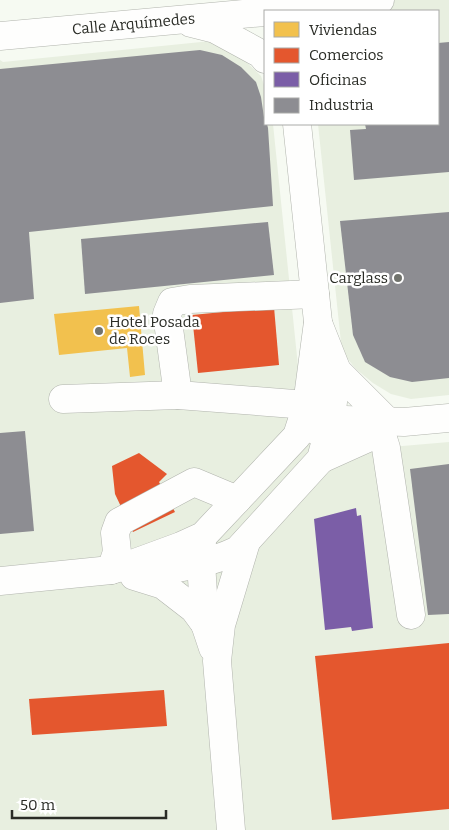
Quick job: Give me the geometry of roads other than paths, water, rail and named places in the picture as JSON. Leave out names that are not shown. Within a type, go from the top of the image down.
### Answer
[{"type":"street","name":"Calle Arquímedes","points":[[286,10],[380,0]]},
{"type":"street","points":[[370,10],[386,0]]},
{"type":"street","name":"Calle Arquímedes","points":[[0,36],[264,12]]},
{"type":"street","points":[[174,19],[215,29],[261,54],[264,58]]},
{"type":"street","points":[[121,572],[132,564],[195,548],[297,436],[307,405],[318,322],[297,125]]},
{"type":"street","points":[[178,395],[167,314],[172,302],[190,299],[315,294]]},
{"type":"street","points":[[318,322],[337,371],[390,425]]},
{"type":"street","points":[[314,352],[319,380],[319,410],[330,425]]},
{"type":"street","points":[[321,459],[330,425],[337,371]]},
{"type":"street","points":[[63,399],[178,395],[307,405]]},
{"type":"street","points":[[297,436],[345,420],[390,425],[449,418]]},
{"type":"street","points":[[195,548],[222,558],[238,550],[321,459],[390,425]]},
{"type":"street","points":[[390,425],[386,448],[411,615]]},
{"type":"street","points":[[121,572],[115,533],[119,522],[194,482],[237,500]]},
{"type":"street","points":[[213,624],[246,542]]},
{"type":"street","points":[[195,548],[213,624],[218,661],[230,830]]},
{"type":"street","points":[[0,581],[121,572],[163,585],[213,624]]},
{"type":"place","name":"Carglass","points":[[398,278]]},
{"type":"place","name":"Hotel Posada de Roces","points":[[99,331]]}]
